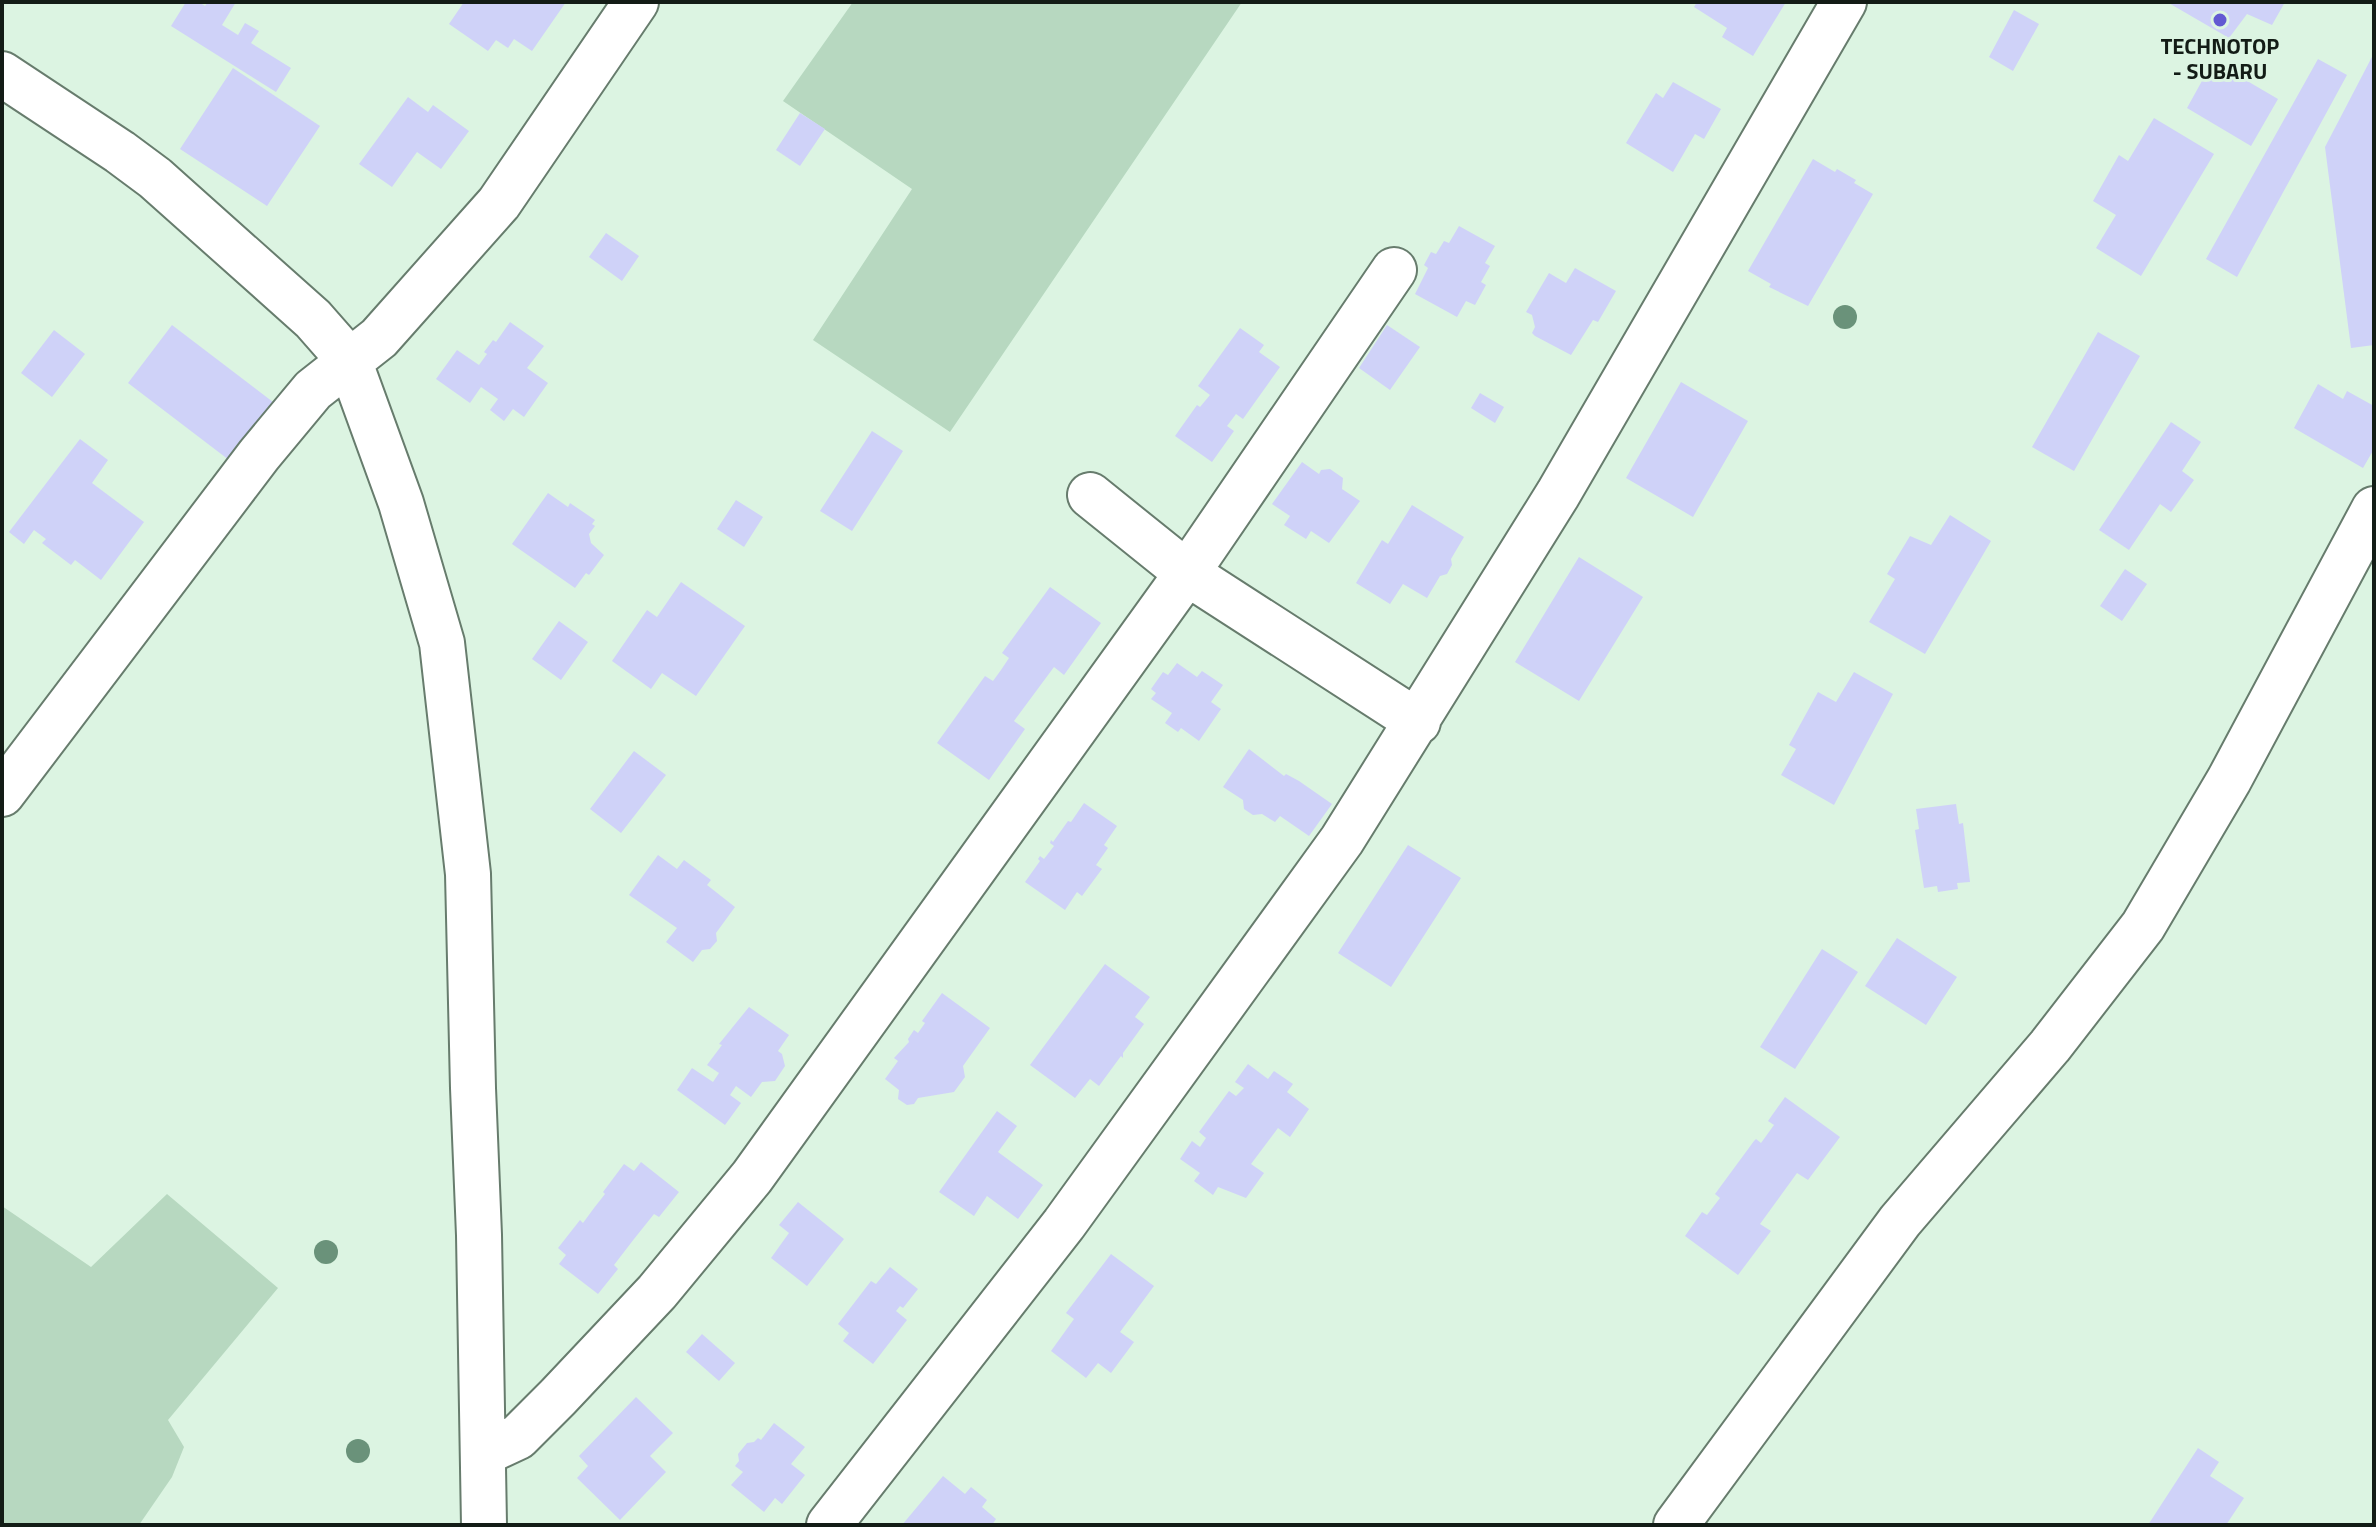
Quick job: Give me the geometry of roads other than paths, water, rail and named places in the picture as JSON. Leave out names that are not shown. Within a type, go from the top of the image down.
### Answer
[{"type":"street","points":[[2,794],[259,455],[313,390],[379,338],[499,203],[636,2]]},
{"type":"street","points":[[829,1525],[1064,1224],[1342,840],[1567,480],[1844,2]]},
{"type":"street","points":[[2,74],[155,178],[313,319],[349,360],[401,503],[442,643],[468,874],[484,1525]]},
{"type":"street","points":[[484,1453],[518,1437],[558,1397],[657,1292],[752,1177],[1187,573],[1394,270]]},
{"type":"street","points":[[1090,495],[1187,573],[1418,722]]},
{"type":"street","points":[[1676,1525],[1900,1221],[2050,1046],[2143,926],[2229,780],[2374,509]]},
{"type":"place","name":"TECHNOTOP - SUBARU","points":[[2220,20]]}]
